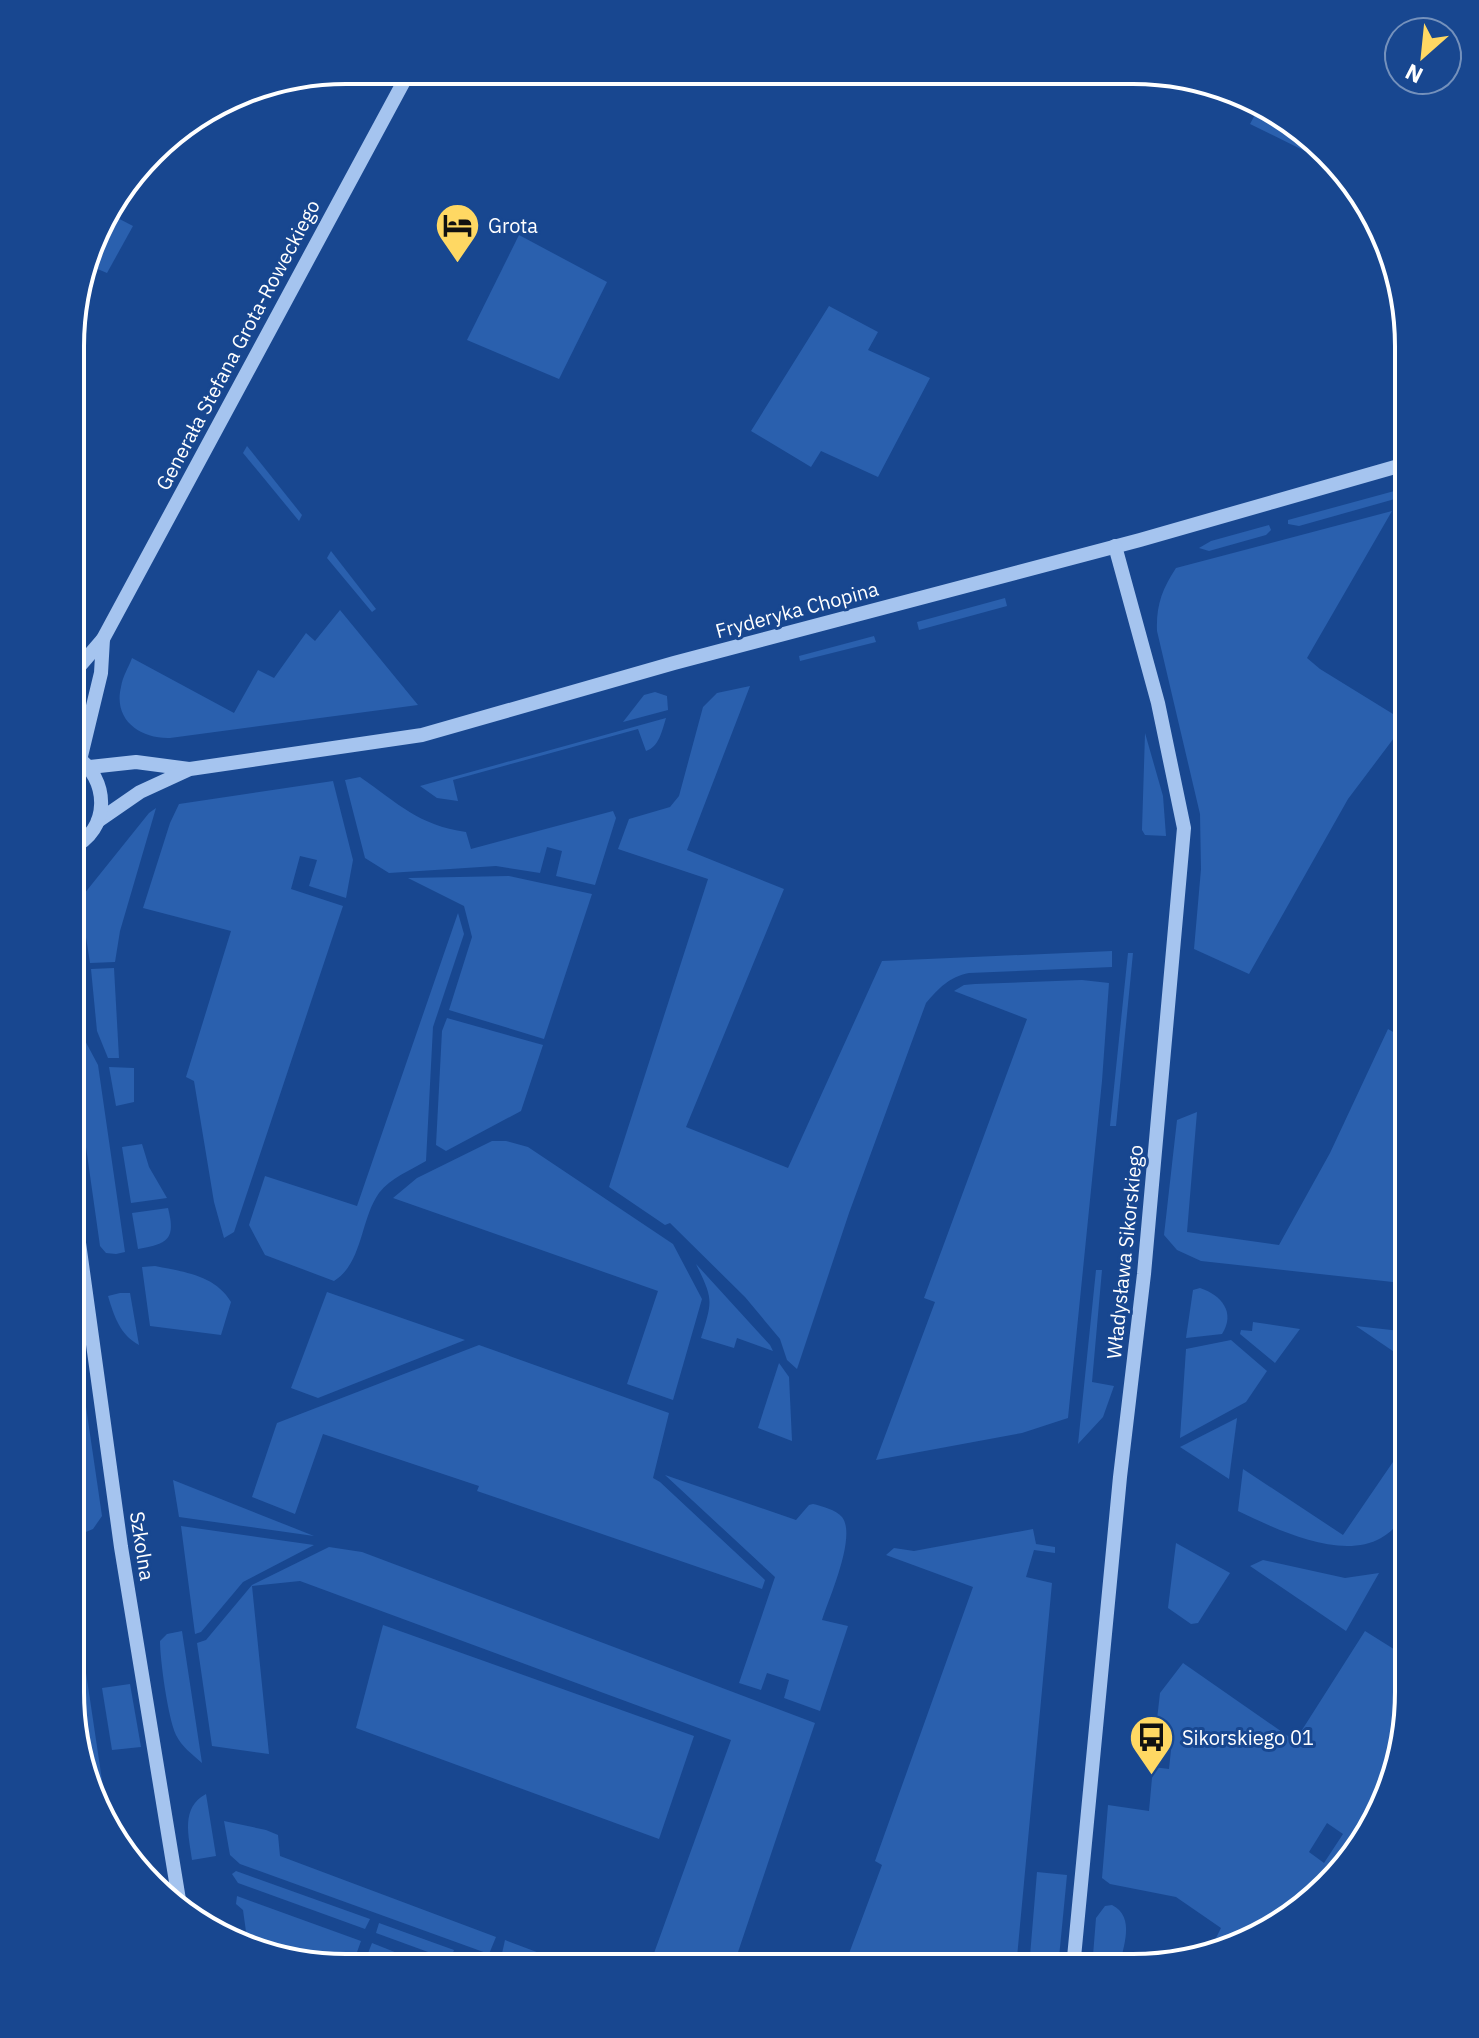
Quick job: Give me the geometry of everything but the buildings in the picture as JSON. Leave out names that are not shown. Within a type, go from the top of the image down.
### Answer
[{"type":"street","name":"Generała Stefana Grota-Roweckiego","points":[[103,639],[402,84]]},
{"type":"street","name":"Fryderyka Chopina","points":[[190,769],[410,738],[1395,467]]},
{"type":"street","name":"Władysława Sikorskiego","points":[[1074,1954],[1115,1523],[1144,1274],[1184,828],[1158,703],[1115,546]]},
{"type":"street","points":[[84,661],[103,639]]},
{"type":"street","points":[[84,747],[101,673],[103,639]]},
{"type":"street","points":[[84,760],[136,762],[190,769]]},
{"type":"street","points":[[84,764],[101,788],[102,801],[98,821],[84,841]]},
{"type":"street","points":[[98,821],[140,792],[190,769]]},
{"type":"street","name":"Szkolna","points":[[84,1279],[121,1547],[178,1893]]},
{"type":"shaded area","points":[[1255,115],[1264,119],[1311,154],[1250,124]]},
{"type":"shaded area","points":[[118,218],[133,226],[107,273],[96,268]]},
{"type":"shaded area","points":[[519,235],[607,282],[559,379],[467,340]]},
{"type":"shaded area","points":[[829,306],[878,332],[868,350],[930,378],[878,477],[821,451],[811,467],[751,431]]},
{"type":"shaded area","points":[[247,446],[302,515],[299,521],[243,453]]},
{"type":"shaded area","points":[[1395,491],[1395,499],[1299,526],[1288,524],[1288,520]]},
{"type":"shaded area","points":[[1392,511],[1307,658],[1395,715],[1395,737],[1348,799],[1249,974],[1194,949],[1201,869],[1200,814],[1157,631],[1161,598],[1176,568]]},
{"type":"shaded area","points":[[1269,525],[1271,530],[1266,535],[1209,551],[1199,548],[1211,541]]},
{"type":"shaded area","points":[[331,551],[376,609],[372,612],[327,558]]},
{"type":"shaded area","points":[[1005,598],[1007,606],[919,630],[917,622]]},
{"type":"shaded area","points":[[340,610],[418,705],[170,738],[139,731],[125,718],[120,699],[123,679],[132,658],[234,713],[258,670],[274,678],[306,633],[315,641]]},
{"type":"shaded area","points":[[874,636],[876,642],[800,661],[799,656]]},
{"type":"shaded area","points":[[750,686],[687,850],[784,889],[686,1127],[788,1168],[882,961],[1112,951],[1112,967],[969,973],[945,984],[926,1003],[849,1213],[797,1369],[787,1360],[780,1339],[745,1297],[670,1223],[665,1225],[609,1187],[708,879],[618,849],[629,819],[670,807],[679,796],[703,707],[717,693]]},
{"type":"shaded area","points":[[655,692],[667,696],[668,710],[623,722],[644,695]]},
{"type":"shaded area","points":[[666,718],[657,742],[646,751],[638,729],[453,780],[458,801],[437,798],[420,786]]},
{"type":"shaded area","points":[[1145,733],[1163,796],[1166,836],[1145,835],[1142,830]]},
{"type":"shaded area","points":[[360,777],[422,819],[466,832],[471,849],[613,811],[616,818],[595,885],[556,876],[562,851],[547,847],[540,873],[496,866],[389,873],[365,858],[345,780]]},
{"type":"shaded area","points":[[333,781],[353,860],[346,898],[309,886],[317,860],[300,856],[291,889],[343,906],[234,1232],[224,1238],[214,1202],[194,1081],[186,1077],[231,931],[143,908],[179,804]]},
{"type":"shaded area","points":[[156,808],[120,931],[115,962],[90,963],[84,925],[84,894]]},
{"type":"shaded area","points":[[509,876],[592,894],[544,1039],[449,1010],[472,937],[464,906],[408,878]]},
{"type":"shaded area","points":[[458,913],[464,934],[433,1027],[426,1161],[395,1179],[379,1193],[351,1263],[334,1281],[265,1255],[249,1225],[265,1176],[357,1206]]},
{"type":"shaded area","points":[[1128,953],[1133,953],[1116,1126],[1110,1126]]},
{"type":"shaded area","points":[[114,968],[119,1058],[108,1058],[97,1031],[91,969]]},
{"type":"shaded area","points":[[1082,980],[1109,983],[1068,1418],[1022,1433],[876,1460],[935,1302],[924,1298],[1027,1019],[954,991],[964,985],[975,984]]},
{"type":"shaded area","points":[[447,1018],[543,1045],[521,1111],[446,1151],[436,1145],[442,1031]]},
{"type":"shaded area","points":[[1388,1029],[1394,1033],[1394,1282],[1201,1261],[1177,1250],[1164,1235],[1177,1120],[1197,1112],[1187,1232],[1279,1245],[1330,1153]]},
{"type":"shaded area","points":[[84,1039],[98,1065],[125,1252],[106,1253],[100,1246],[84,1133]]},
{"type":"shaded area","points":[[109,1067],[134,1068],[134,1102],[116,1106]]},
{"type":"shaded area","points":[[492,1141],[528,1147],[673,1244],[702,1299],[673,1400],[627,1384],[658,1291],[393,1198],[417,1178]]},
{"type":"shaded area","points":[[142,1144],[149,1167],[167,1198],[131,1203],[122,1147]]},
{"type":"shaded area","points":[[168,1208],[171,1227],[167,1238],[156,1245],[138,1249],[132,1213]]},
{"type":"shaded area","points":[[696,1264],[773,1351],[737,1338],[734,1348],[701,1338],[709,1300]]},
{"type":"shaded area","points":[[155,1266],[198,1276],[224,1293],[231,1302],[221,1335],[150,1326],[142,1267]]},
{"type":"shaded area","points":[[1096,1270],[1102,1270],[1092,1382],[1114,1386],[1103,1417],[1078,1444]]},
{"type":"shaded area","points":[[1200,1288],[1224,1305],[1226,1326],[1222,1334],[1186,1338],[1193,1290]]},
{"type":"shaded area","points":[[327,1292],[465,1340],[318,1398],[291,1388]]},
{"type":"shaded area","points":[[130,1293],[139,1345],[122,1330],[113,1311],[108,1296]]},
{"type":"shaded area","points":[[1253,1322],[1300,1329],[1275,1363],[1240,1334],[1241,1330],[1252,1331]]},
{"type":"shaded area","points":[[1356,1326],[1394,1330],[1394,1352]]},
{"type":"shaded area","points":[[1231,1340],[1267,1371],[1246,1402],[1180,1438],[1186,1349]]},
{"type":"shaded area","points":[[479,1345],[669,1413],[653,1478],[765,1580],[762,1589],[477,1491],[479,1486],[323,1434],[295,1514],[252,1497],[277,1423]]},
{"type":"shaded area","points":[[779,1363],[789,1377],[792,1441],[758,1428]]},
{"type":"shaded area","points":[[84,1393],[102,1516],[93,1529],[84,1533]]},
{"type":"shaded area","points":[[1237,1418],[1229,1479],[1180,1447]]},
{"type":"shaded area","points":[[1394,1460],[1394,1528],[1381,1538],[1347,1546],[1289,1534],[1238,1511],[1243,1469],[1343,1535]]},
{"type":"shaded area","points":[[665,1475],[796,1520],[813,1504],[833,1510],[842,1517],[846,1526],[844,1552],[822,1620],[848,1626],[820,1711],[784,1698],[789,1680],[767,1673],[761,1690],[739,1683],[775,1577]]},
{"type":"shaded area","points":[[173,1480],[314,1536],[179,1517]]},
{"type":"shaded area","points":[[181,1526],[314,1545],[243,1582],[201,1632],[195,1634]]},
{"type":"shaded area","points":[[1033,1529],[1036,1544],[1055,1547],[1055,1553],[1034,1550],[1026,1577],[1052,1583],[1017,1954],[849,1954],[882,1865],[875,1861],[973,1587],[886,1555],[894,1548],[914,1551]]},
{"type":"shaded area","points":[[1176,1543],[1230,1573],[1198,1623],[1191,1624],[1168,1608]]},
{"type":"shaded area","points":[[329,1547],[362,1552],[815,1723],[737,1954],[654,1954],[731,1740],[300,1581],[252,1586],[269,1754],[212,1746],[197,1643],[206,1640],[252,1585]]},
{"type":"shaded area","points":[[1263,1560],[1345,1578],[1379,1573],[1346,1631],[1250,1566]]},
{"type":"shaded area","points":[[383,1625],[694,1736],[659,1839],[356,1728]]},
{"type":"shaded area","points":[[182,1631],[202,1763],[176,1735],[165,1689],[160,1641],[167,1634]]},
{"type":"shaded area","points":[[1365,1631],[1394,1649],[1394,1709],[1390,1743],[1368,1808],[1351,1837],[1330,1865],[1306,1889],[1249,1927],[1215,1940],[1221,1928],[1176,1897],[1110,1884],[1102,1878],[1108,1805],[1149,1811],[1153,1767],[1169,1769],[1171,1750],[1154,1746],[1160,1693],[1183,1663],[1295,1741]],"holes":[[[1327,1823],[1343,1834],[1324,1863],[1309,1852]]]},
{"type":"shaded area","points":[[84,1659],[103,1789],[86,1726]]},
{"type":"shaded area","points":[[130,1684],[141,1747],[112,1750],[102,1688]]},
{"type":"shaded area","points":[[206,1794],[216,1856],[192,1860],[189,1815],[192,1807]]},
{"type":"shaded area","points":[[224,1821],[278,1835],[280,1856],[496,1937],[489,1954],[240,1864],[230,1855]]},
{"type":"shaded area","points":[[236,1871],[370,1919],[365,1929],[238,1883],[232,1874]]},
{"type":"shaded area","points":[[1037,1872],[1067,1875],[1059,1954],[1030,1954]]},
{"type":"shaded area","points":[[237,1896],[361,1941],[356,1954],[312,1952],[278,1945],[246,1934],[243,1910],[236,1904]]},
{"type":"shaded area","points":[[1112,1905],[1124,1917],[1126,1933],[1122,1954],[1093,1954],[1096,1918],[1105,1906]]},
{"type":"shaded area","points":[[379,1923],[454,1950],[452,1954],[434,1954],[376,1933]]},
{"type":"shaded area","points":[[505,1940],[542,1954],[502,1954]]},
{"type":"shaded area","points":[[372,1943],[400,1954],[368,1954]]},
{"type":"place","name":"Grota","points":[[457,265]]},
{"type":"place","name":"Sikorskiego 01","points":[[1151,1777]]}]
